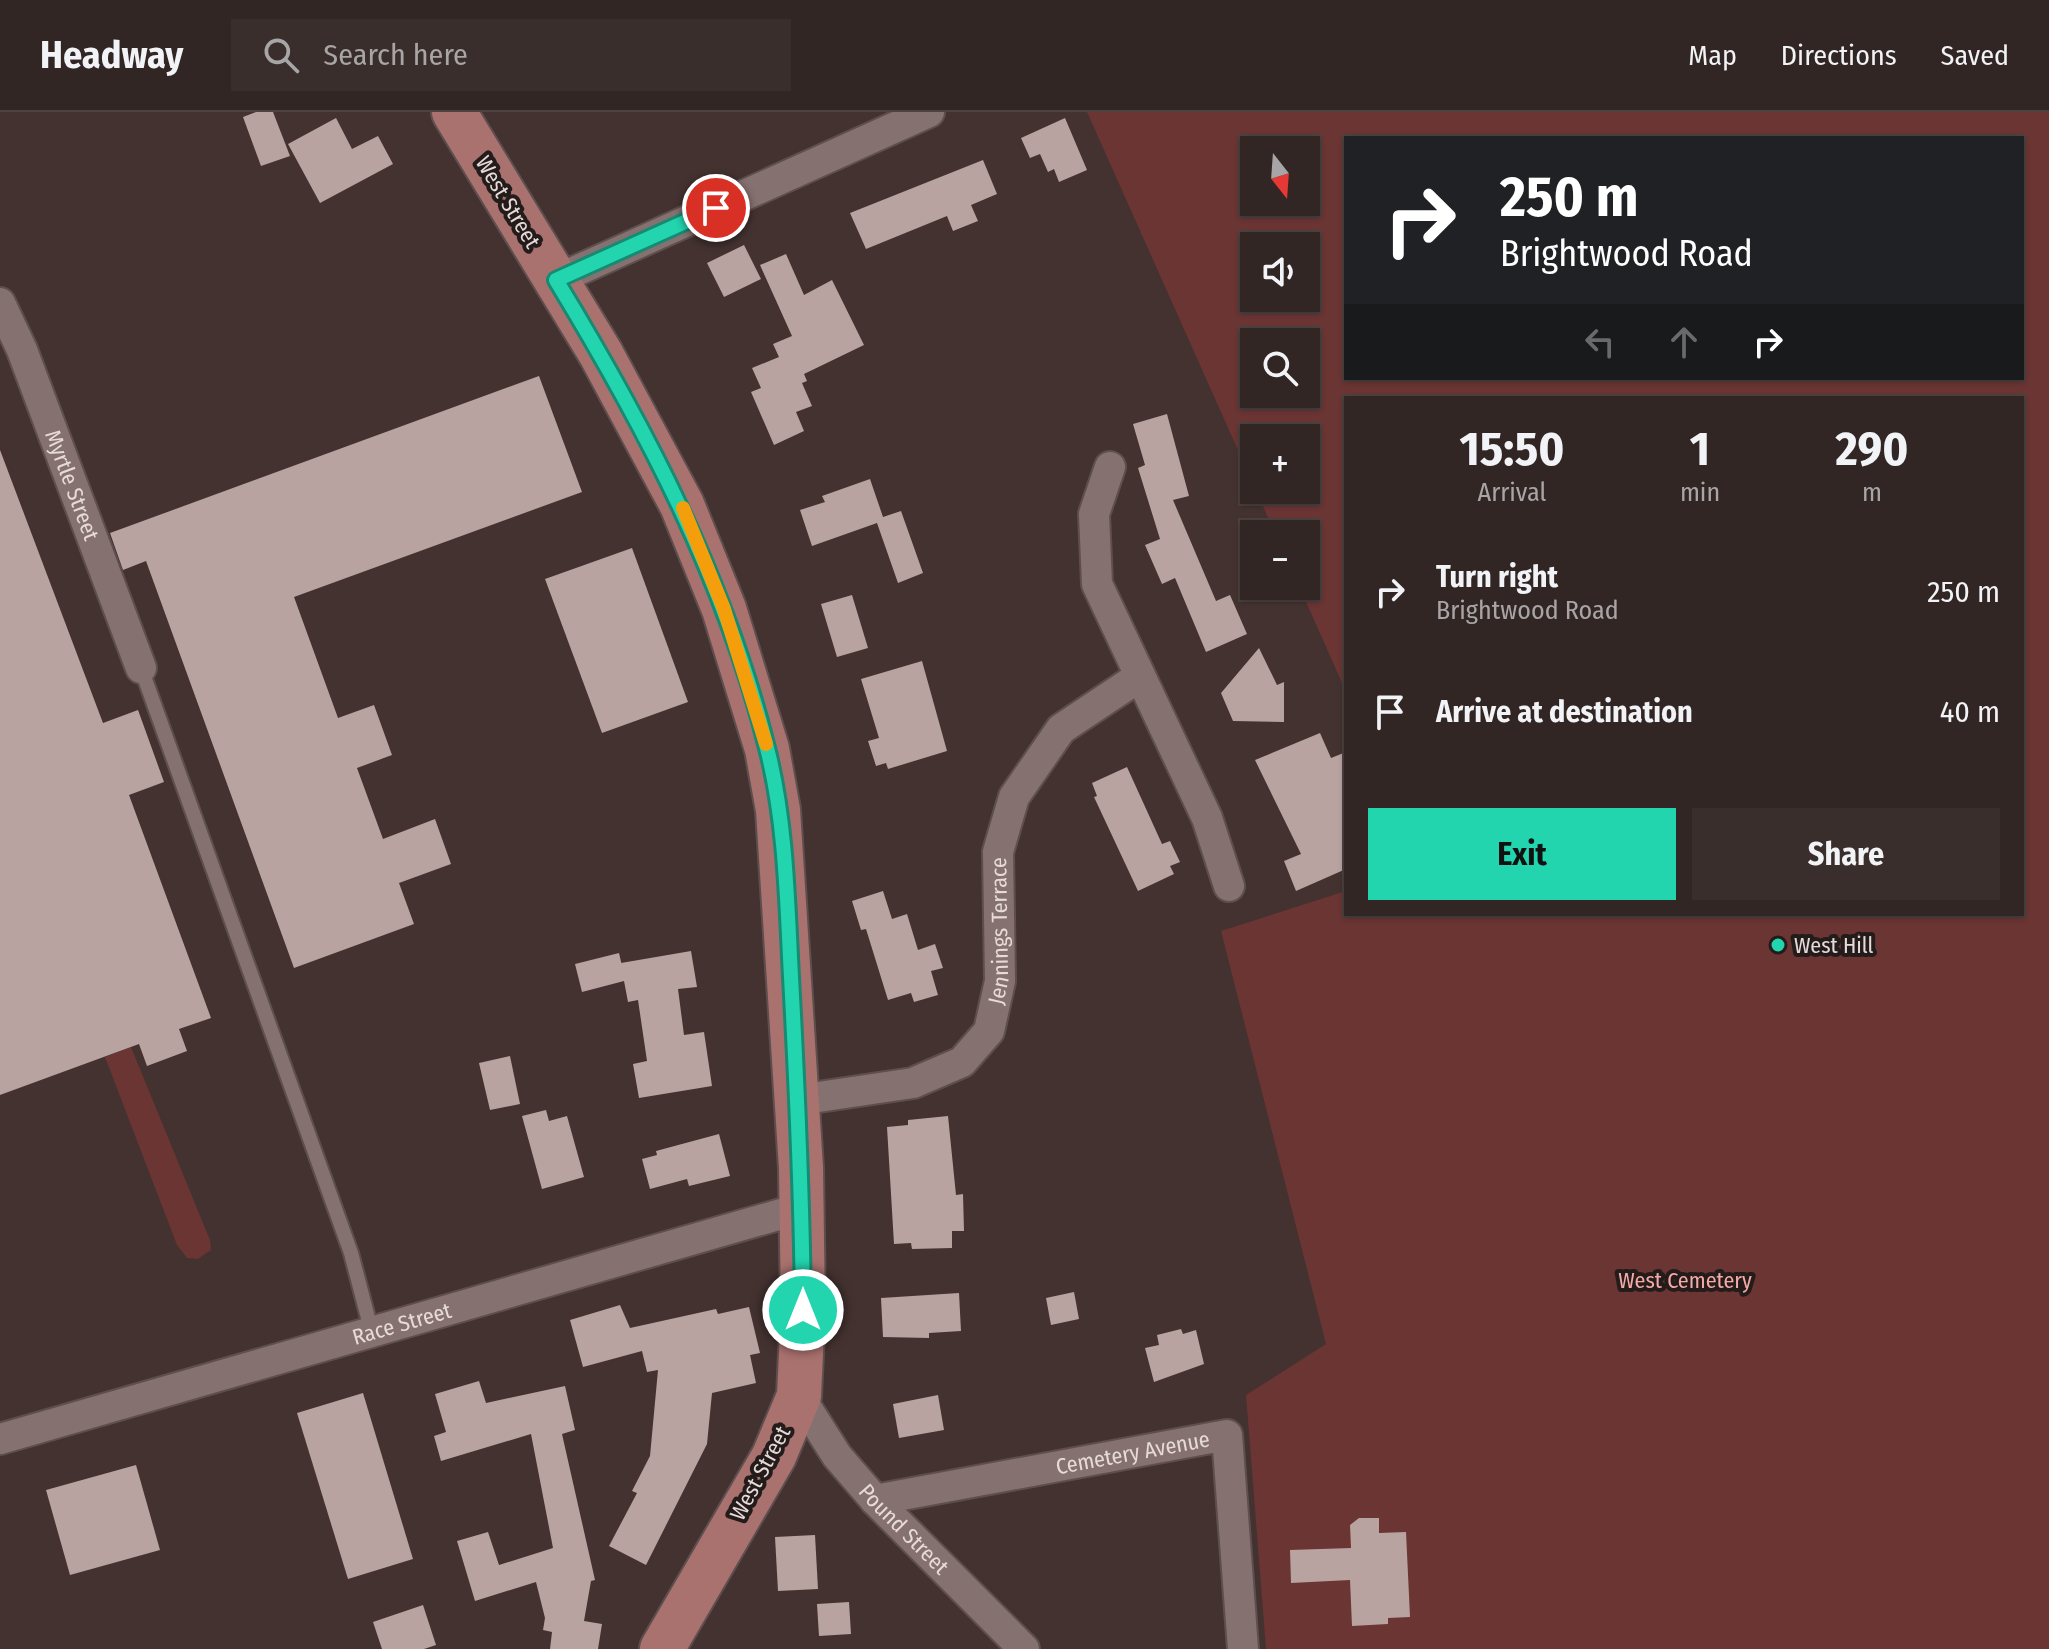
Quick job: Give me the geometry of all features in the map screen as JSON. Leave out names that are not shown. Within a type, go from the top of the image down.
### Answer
[{"type":"main road","name":"West Street","points":[[454,112],[649,438],[682,505],[724,609],[767,749],[785,869],[802,1208],[799,1396],[774,1456],[662,1649]]},
{"type":"street","points":[[556,280],[929,112]]},
{"type":"street","name":"Myrtle Street","points":[[0,303],[22,350],[141,668]]},
{"type":"street","points":[[1110,467],[1094,514],[1097,584],[1207,818],[1229,886]]},
{"type":"street","name":"Jennings Terrace","points":[[798,1100],[913,1083],[962,1062],[989,1031],[1000,981],[998,852],[1014,797],[1061,729],[1139,677]]},
{"type":"street","name":"Race Street","points":[[1,1434],[372,1333],[802,1208]]},
{"type":"street","name":"Pound Street","points":[[799,1396],[837,1456],[875,1500],[1024,1649]]},
{"type":"street","name":"Cemetery Avenue","points":[[875,1500],[1227,1435],[1243,1649]]},
{"type":"lane","points":[[141,668],[351,1253],[372,1333]]},
{"type":"green space","name":"West Cemetery","points":[[1087,112],[2049,112],[2049,1649],[1266,1649],[1246,1395],[1326,1344],[1221,931],[1344,892],[1344,916],[2024,916],[2024,396],[1344,396],[1344,687],[1305,600],[1320,600],[1320,520],[1269,520],[1262,504],[1320,504],[1320,424],[1240,424],[1240,455]]},
{"type":"green space","points":[[131,1047],[210,1240],[211,1250],[198,1259],[187,1258],[177,1245],[105,1057]]},
{"type":"building","points":[[256,112],[273,112],[290,156],[261,166],[243,117]]},
{"type":"building","points":[[336,118],[352,149],[378,136],[393,164],[320,203],[288,144]]},
{"type":"building","points":[[1065,118],[1087,170],[1059,182],[1054,169],[1048,172],[1040,154],[1030,158],[1021,138]]},
{"type":"building","points":[[983,160],[997,194],[971,205],[978,221],[953,231],[947,216],[866,249],[850,213]]},
{"type":"building","points":[[744,245],[761,279],[724,297],[707,263]]},
{"type":"building","points":[[786,254],[804,295],[832,280],[864,345],[804,374],[807,381],[802,383],[812,406],[796,412],[804,431],[774,445],[751,392],[761,388],[752,368],[779,357],[773,344],[792,336],[760,265]]},
{"type":"building","points":[[539,376],[582,492],[294,597],[338,718],[374,705],[392,755],[357,768],[383,839],[435,819],[451,864],[399,883],[414,924],[294,968],[146,561],[123,570],[110,533]]},
{"type":"building","points":[[1167,414],[1189,496],[1173,500],[1216,601],[1230,595],[1247,634],[1206,652],[1175,578],[1162,584],[1145,545],[1160,539],[1138,468],[1145,465],[1133,424]]},
{"type":"building","points":[[0,450],[103,723],[138,710],[164,782],[129,795],[211,1018],[179,1029],[187,1051],[147,1066],[139,1044],[0,1095]]},
{"type":"building","points":[[870,479],[883,517],[901,511],[923,573],[898,583],[877,523],[812,546],[800,510],[825,502],[822,496]]},
{"type":"building","points":[[632,548],[688,702],[602,733],[545,579]]},
{"type":"building","points":[[852,595],[868,648],[837,657],[821,604]]},
{"type":"building","points":[[1259,648],[1277,685],[1284,682],[1284,722],[1233,721],[1221,693]]},
{"type":"building","points":[[922,661],[947,751],[888,769],[886,763],[876,766],[868,741],[879,738],[861,679]]},
{"type":"building","points":[[1320,733],[1331,758],[1344,753],[1344,870],[1296,891],[1284,861],[1301,854],[1255,760]]},
{"type":"building","points":[[1127,767],[1162,844],[1170,841],[1180,862],[1170,866],[1174,874],[1138,891],[1094,797],[1097,796],[1092,783]]},
{"type":"building","points":[[883,891],[892,919],[907,914],[918,950],[935,944],[943,968],[931,971],[938,995],[914,1002],[911,993],[888,1000],[866,929],[861,930],[852,901]]},
{"type":"building","points":[[691,951],[697,987],[678,989],[684,1035],[704,1032],[712,1086],[639,1098],[633,1064],[647,1061],[638,1000],[628,1002],[624,981],[582,992],[575,964],[619,953],[621,963]]},
{"type":"building","points":[[510,1056],[520,1104],[490,1110],[479,1063]]},
{"type":"building","points":[[546,1110],[549,1121],[567,1116],[584,1177],[542,1189],[522,1116]]},
{"type":"building","points":[[948,1116],[956,1195],[963,1194],[964,1231],[952,1231],[952,1248],[912,1249],[911,1243],[894,1244],[887,1127],[908,1125],[908,1120]]},
{"type":"building","points":[[719,1134],[730,1176],[689,1186],[687,1179],[650,1189],[642,1159],[657,1155],[656,1151]]},
{"type":"building","points":[[1074,1292],[1079,1319],[1051,1325],[1046,1298]]},
{"type":"building","points":[[959,1293],[961,1331],[929,1333],[929,1338],[883,1337],[881,1298]]},
{"type":"building","points":[[620,1305],[630,1328],[716,1309],[718,1314],[749,1307],[760,1353],[750,1355],[756,1383],[712,1393],[707,1444],[646,1565],[609,1546],[637,1493],[632,1491],[650,1456],[658,1370],[647,1372],[642,1351],[583,1367],[570,1320]]},
{"type":"building","points":[[1181,1329],[1183,1334],[1196,1330],[1204,1364],[1154,1382],[1145,1348],[1159,1345],[1157,1335]]},
{"type":"building","points":[[479,1381],[486,1403],[565,1386],[575,1430],[562,1434],[595,1580],[591,1581],[584,1621],[602,1624],[598,1649],[550,1649],[552,1632],[543,1630],[545,1618],[536,1582],[475,1601],[457,1541],[488,1532],[499,1565],[553,1548],[531,1434],[441,1461],[434,1436],[446,1432],[435,1394]]},
{"type":"building","points":[[363,1393],[413,1559],[348,1579],[297,1413]]},
{"type":"building","points":[[938,1395],[944,1430],[899,1438],[893,1404]]},
{"type":"building","points":[[136,1465],[160,1550],[70,1575],[46,1490]]},
{"type":"building","points":[[1359,1518],[1379,1518],[1379,1533],[1406,1532],[1410,1617],[1388,1618],[1388,1624],[1352,1626],[1350,1580],[1291,1583],[1290,1550],[1351,1548],[1350,1525]]},
{"type":"building","points":[[815,1535],[818,1589],[778,1591],[775,1537]]},
{"type":"building","points":[[849,1602],[851,1634],[819,1636],[817,1604]]},
{"type":"building","points":[[423,1605],[436,1645],[424,1649],[382,1649],[373,1622]]},
{"type":"slow traffic","points":[[683,508],[724,609],[766,744]]},
{"type":"place","name":"West Hill","points":[[1778,945]]},
{"type":"route","points":[[716,208],[556,280],[649,438],[682,505],[724,609],[767,749],[785,869],[801,1168],[803,1310]]}]
